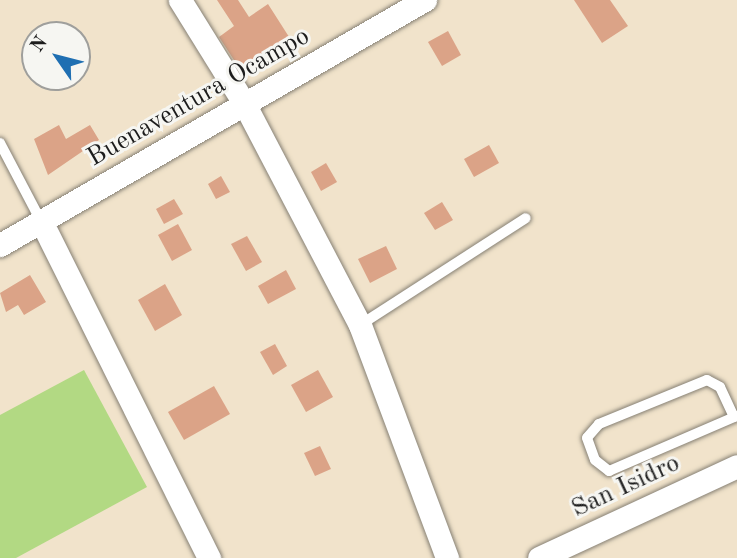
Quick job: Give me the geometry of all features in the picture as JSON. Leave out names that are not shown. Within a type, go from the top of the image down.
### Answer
[{"type":"street","points":[[180,0],[246,105],[360,325],[447,558]]},
{"type":"street","name":"Buenaventura Ocampo","points":[[0,245],[425,0]]},
{"type":"street","points":[[41,221],[209,558]]},
{"type":"street","name":"San Isidro","points":[[539,558],[737,466]]},
{"type":"lane","points":[[0,144],[41,221]]},
{"type":"lane","points":[[360,325],[526,218]]},
{"type":"lane","points":[[707,380],[720,387],[736,416],[609,471],[595,460],[587,438],[600,424],[707,380]]},
{"type":"green space","points":[[84,370],[147,487],[16,558],[0,558],[0,415]]},
{"type":"building","points":[[217,0],[238,0],[249,17],[268,4],[291,40],[243,74],[219,37],[234,26]]},
{"type":"building","points":[[574,0],[610,0],[628,26],[602,43]]},
{"type":"building","points":[[448,31],[461,55],[442,66],[428,42]]},
{"type":"building","points":[[59,125],[66,139],[90,125],[99,140],[48,175],[34,139]]},
{"type":"building","points":[[489,145],[499,163],[474,177],[464,159]]},
{"type":"building","points":[[326,163],[337,182],[321,191],[311,172]]},
{"type":"building","points":[[221,176],[230,192],[216,199],[208,184]]},
{"type":"building","points":[[174,199],[183,214],[164,224],[156,209]]},
{"type":"building","points":[[442,202],[453,220],[435,230],[424,213]]},
{"type":"building","points":[[178,224],[192,250],[172,261],[158,235]]},
{"type":"building","points":[[247,236],[262,262],[246,271],[231,244]]},
{"type":"building","points":[[386,246],[397,269],[370,283],[358,259]]},
{"type":"building","points":[[286,270],[296,289],[268,304],[258,286]]},
{"type":"building","points":[[30,275],[46,302],[24,315],[18,305],[6,312],[0,293]]},
{"type":"building","points":[[165,284],[182,315],[155,331],[138,300]]},
{"type":"building","points":[[275,344],[287,366],[273,375],[260,352]]},
{"type":"building","points":[[318,370],[333,397],[306,412],[291,385]]},
{"type":"building","points":[[214,386],[230,414],[184,440],[168,412]]},
{"type":"building","points":[[320,446],[331,469],[315,476],[304,453]]}]
